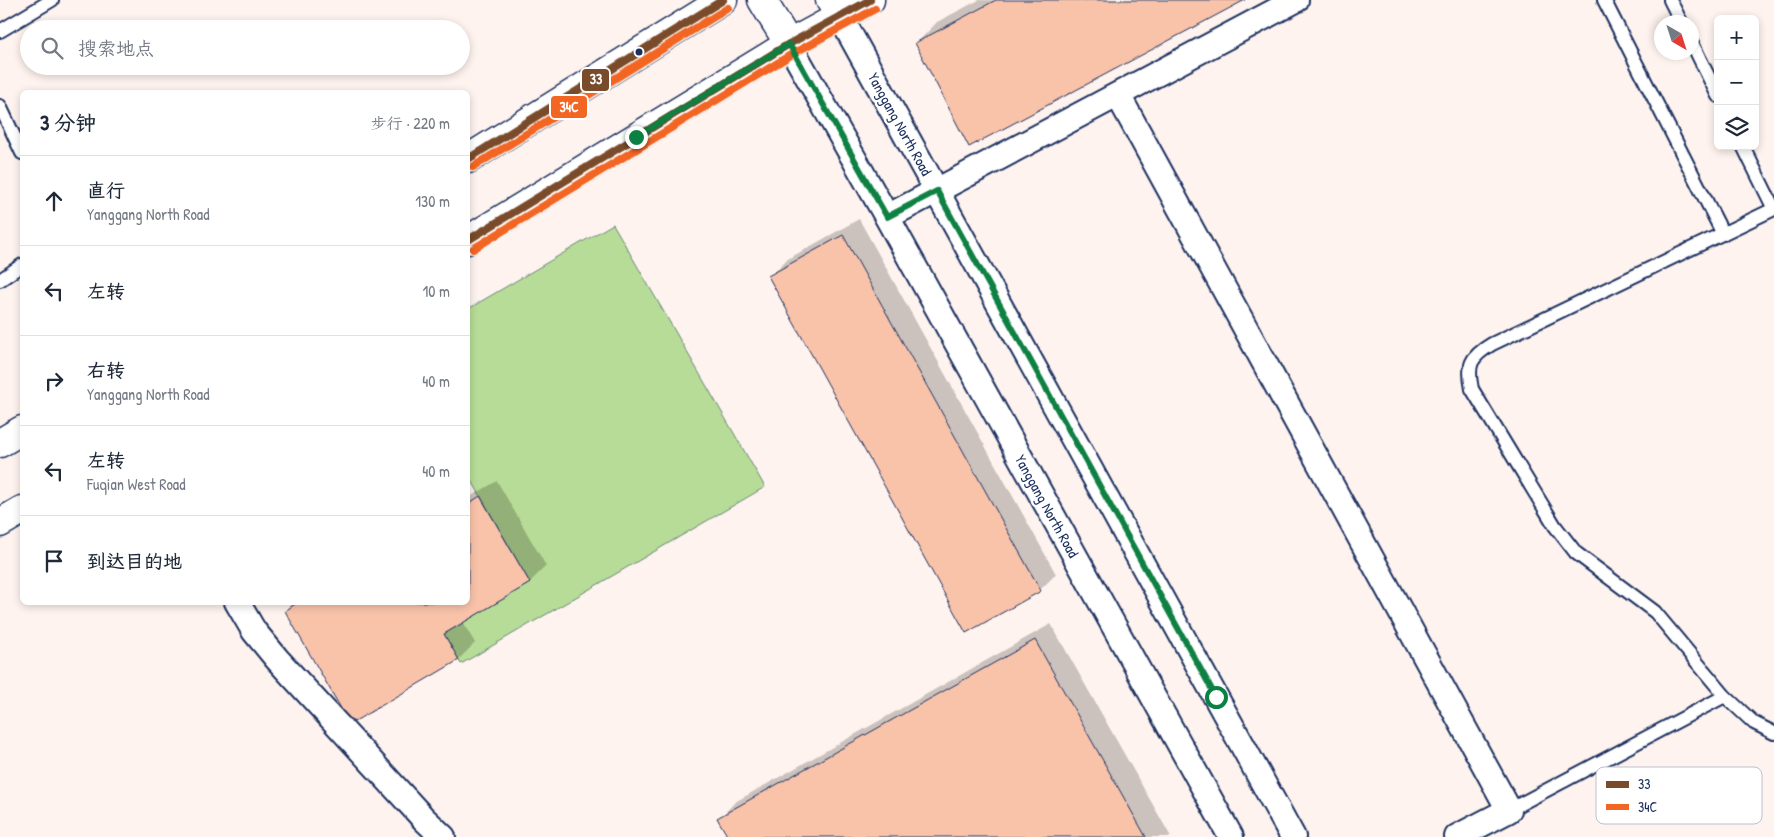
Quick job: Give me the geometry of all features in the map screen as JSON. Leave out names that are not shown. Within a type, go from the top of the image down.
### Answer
[{"type":"main road","points":[[470,158],[723,0]]},
{"type":"main road","points":[[762,0],[789,44]]},
{"type":"main road","points":[[470,239],[789,44],[835,8],[870,0]]},
{"type":"main road","points":[[0,443],[20,431]]},
{"type":"main road","points":[[0,523],[20,511]]},
{"type":"street","points":[[887,217],[1296,0]]},
{"type":"street","name":"Yanggang North Road","points":[[835,8],[1293,837]]},
{"type":"street","name":"Yanggang North Road","points":[[789,44],[1231,837]]},
{"type":"street","points":[[1118,95],[1510,810],[1457,837]]},
{"type":"street","points":[[239,605],[254,632],[277,659],[424,819],[444,837]]},
{"type":"lane","points":[[0,31],[52,0]]},
{"type":"lane","points":[[1604,0],[1723,234]]},
{"type":"lane","points":[[1670,0],[1678,15]]},
{"type":"lane","points":[[1699,57],[1714,88]]},
{"type":"lane","points":[[0,106],[20,149]]},
{"type":"lane","points":[[1745,150],[1774,209],[1492,344],[1479,352],[1470,365],[1470,377],[1472,389],[1477,398],[1555,526],[1576,553],[1656,612],[1725,696],[1754,723],[1774,733]]},
{"type":"lane","points":[[0,280],[20,265]]},
{"type":"lane","points":[[1510,810],[1725,696]]},
{"type":"green space","points":[[613,224],[765,487],[461,664],[444,634],[530,583],[470,478],[470,308]]},
{"type":"building","points":[[996,0],[1245,0],[969,147],[915,43]]},
{"type":"building","points":[[843,235],[1041,591],[966,633],[768,276]]},
{"type":"building","points":[[480,496],[530,583],[444,634],[459,660],[350,724],[285,611],[294,605],[470,605],[470,503]]},
{"type":"building","points":[[1035,640],[1146,837],[728,837],[717,818]]},
{"type":"transit line","name":"33","points":[[470,158],[723,0]]},
{"type":"transit line","name":"33","points":[[470,239],[789,44],[870,0]]},
{"type":"transit line","name":"34C","points":[[473,167],[728,8]]},
{"type":"transit line","name":"34C","points":[[473,249],[794,53],[875,9]]},
{"type":"route","points":[[636,137],[789,44],[887,217],[937,191],[1216,697]]}]
